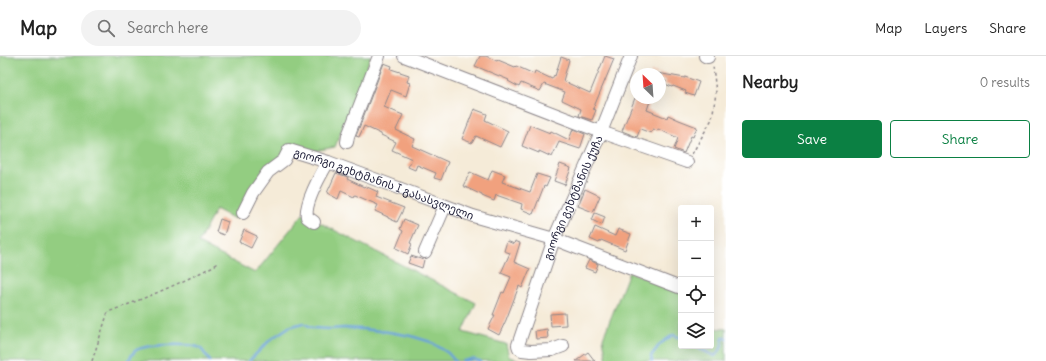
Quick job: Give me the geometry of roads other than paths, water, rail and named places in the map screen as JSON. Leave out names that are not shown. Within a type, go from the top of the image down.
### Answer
[{"type":"street","points":[[347,142],[379,56]]},
{"type":"street","points":[[404,56],[601,132],[687,162]]},
{"type":"street","name":"გიორგი გეხტმანის ქუჩა","points":[[563,346],[552,350],[522,350],[518,345],[554,240],[601,132],[631,56]]},
{"type":"street","name":"გიორგი გეხტმანის I გასასვლელი","points":[[243,213],[253,193],[268,172],[284,160],[289,150],[328,162],[473,216],[554,240],[678,287]]},
{"type":"street","points":[[314,222],[307,217],[307,211],[311,198],[328,162]]},
{"type":"street","points":[[425,252],[445,206]]},
{"type":"waterway","points":[[249,361],[271,339],[289,327],[303,323],[313,328],[362,329],[411,336],[431,342],[448,353],[455,361]]},
{"type":"waterway","points":[[652,361],[651,356],[660,344],[673,335],[678,337]]},
{"type":"waterway","points":[[700,349],[715,356],[721,349],[723,338],[726,338]]},
{"type":"waterway","points":[[128,361],[135,351],[140,349],[147,347],[178,345],[195,346],[200,348],[210,361]]},
{"type":"waterway","points":[[463,361],[472,359],[480,361]]}]
